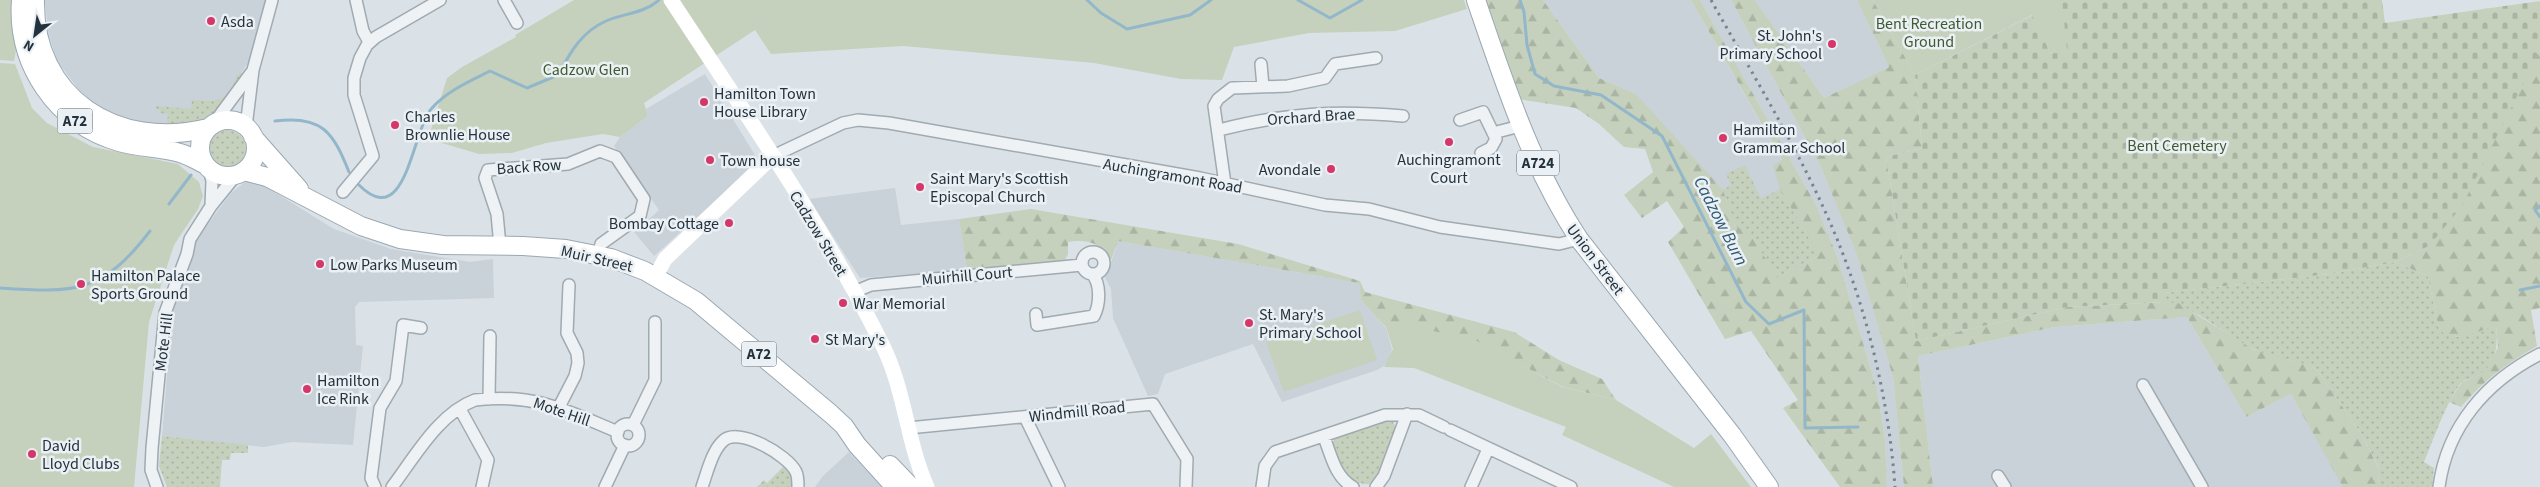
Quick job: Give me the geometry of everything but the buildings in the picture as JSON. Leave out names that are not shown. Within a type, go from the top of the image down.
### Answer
[{"type":"main road","name":"A72","points":[[21,0],[21,30],[30,63],[44,88],[64,111],[82,126],[107,138],[132,146],[178,152],[222,176],[240,173]]},
{"type":"main road","name":"A72","points":[[36,0],[38,34],[49,66],[63,88],[85,108],[117,126],[139,131],[175,134],[211,126],[227,120],[250,132]]},
{"type":"main road","name":"Cadzow Street","points":[[672,0],[821,231],[883,347],[897,379],[908,428]]},
{"type":"main road","name":"Union Street","points":[[1478,6],[1520,126],[1560,211],[1579,239],[1732,434],[1769,487]]},
{"type":"main road","points":[[206,167],[199,145],[211,126]]},
{"type":"main road","points":[[240,173],[255,156],[250,132]]},
{"type":"main road","name":"Muir Street","points":[[250,132],[305,196]]},
{"type":"main road","points":[[656,276],[665,259],[773,156]]},
{"type":"main road","name":"Muir Street","points":[[240,173],[267,177],[361,226],[392,237],[443,246],[552,248],[598,255],[635,266],[688,295],[708,310],[844,426],[860,435],[899,484]]},
{"type":"main road","points":[[908,428],[917,464],[927,487]]},
{"type":"street","points":[[250,132],[253,70],[272,0]]},
{"type":"street","points":[[356,0],[363,31],[369,42]]},
{"type":"street","points":[[343,192],[372,159],[373,150],[354,95],[353,86],[360,58],[369,42],[379,34],[440,0]]},
{"type":"street","points":[[509,2],[517,23]]},
{"type":"street","name":"Orchard Brae","points":[[1225,184],[1219,130],[1214,106],[1218,99],[1232,88],[1288,86],[1325,78],[1335,64],[1376,58]]},
{"type":"street","name":"Orchard Brae","points":[[1261,64],[1264,87]]},
{"type":"street","points":[[211,126],[253,70]]},
{"type":"street","name":"Orchard Brae","points":[[1219,130],[1263,119],[1315,112],[1359,112],[1403,116]]},
{"type":"street","points":[[1460,120],[1483,112],[1496,139],[1491,148],[1481,153]]},
{"type":"street","name":"Auchingramont Road","points":[[773,156],[843,123],[858,120],[936,129],[1326,205],[1369,208],[1440,227],[1558,244],[1579,239]]},
{"type":"street","points":[[1493,133],[1520,126]]},
{"type":"street","name":"Back Row","points":[[500,246],[497,214],[485,178],[490,169],[568,164],[601,152],[614,156],[644,197],[641,214],[601,244],[598,255]]},
{"type":"street","points":[[206,167],[212,181],[211,206]]},
{"type":"street","name":"Mote Hill","points":[[157,487],[151,470],[164,313],[187,254],[190,239],[211,206],[240,173]]},
{"type":"street","name":"Muirhill Court","points":[[854,292],[871,285],[1082,265],[1083,258],[1088,253],[1095,252],[1101,256],[1104,262],[1102,268],[1092,274]]},
{"type":"street","points":[[1036,314],[1037,325],[1094,316],[1098,299],[1097,280],[1082,265]]},
{"type":"street","points":[[559,408],[578,363],[577,353],[567,334],[569,285]]},
{"type":"street","points":[[633,425],[655,380],[654,322]]},
{"type":"street","points":[[375,487],[371,478],[380,408],[396,381],[403,325],[421,328]]},
{"type":"street","points":[[489,399],[490,336]]},
{"type":"street","points":[[2439,487],[2445,459],[2462,421],[2489,387],[2520,364],[2540,354]]},
{"type":"street","points":[[2143,385],[2202,487]]},
{"type":"street","name":"Mote Hill","points":[[392,487],[440,426],[460,409],[475,400],[530,399],[559,408],[618,432]]},
{"type":"street","name":"Windmill Road","points":[[908,428],[1153,404],[1187,459],[1186,487]]},
{"type":"street","points":[[460,409],[488,460],[482,487]]},
{"type":"street","points":[[1376,487],[1384,476],[1407,414]]},
{"type":"street","points":[[1262,487],[1265,466],[1275,452],[1385,415],[1407,414],[1419,415],[1571,487]]},
{"type":"street","points":[[1025,417],[1058,487]]},
{"type":"street","points":[[624,425],[633,425],[639,433],[638,440],[633,445],[625,445],[619,440],[618,432],[624,425]]},
{"type":"street","points":[[702,487],[717,448],[723,440],[730,437],[750,440],[780,454],[797,473],[798,487]]},
{"type":"street","points":[[1324,437],[1339,475],[1353,487]]},
{"type":"street","points":[[605,487],[625,445]]},
{"type":"street","points":[[1471,487],[1488,449]]},
{"type":"street","points":[[1998,476],[2005,487]]},
{"type":"shaded area","points":[[45,0],[266,0],[250,60],[222,101],[171,124],[137,122],[122,117],[92,103],[82,94],[57,61],[48,32]]},
{"type":"shaded area","name":"Hamilton Grammar School","points":[[1543,0],[1691,0],[1782,161],[1819,255],[1777,278],[1636,94],[1599,78]]},
{"type":"shaded area","points":[[1700,0],[1731,0],[1820,165],[1856,251],[1893,377],[1904,487],[1887,487],[1885,439],[1877,390],[1837,256],[1816,205]]},
{"type":"shaded area","name":"St. John's Primary School","points":[[1755,0],[1857,0],[1889,67],[1824,98]]},
{"type":"shaded area","points":[[705,74],[755,155],[753,167],[654,256],[634,232],[659,210],[614,146],[620,137],[648,116],[646,109]]},
{"type":"shaded area","points":[[255,180],[334,229],[391,249],[470,262],[493,259],[494,298],[359,302],[355,307],[356,345],[363,346],[353,445],[292,442],[264,447],[162,436],[173,304],[196,240],[231,193],[245,182]]},
{"type":"shaded area","points":[[895,188],[901,225],[959,219],[967,270],[860,278],[809,199]]},
{"type":"shaded area","name":"St. Mary's Primary School","points":[[1118,241],[1359,283],[1361,300],[1386,328],[1392,349],[1390,358],[1384,366],[1377,370],[1282,402],[1253,344],[1165,374],[1158,394],[1148,396],[1113,318],[1111,289],[1103,274],[1109,269]]},
{"type":"shaded area","points":[[2187,317],[2246,417],[2291,394],[2344,487],[1933,487],[1918,356],[2055,327]]},
{"type":"shaded area","points":[[849,452],[882,487],[815,487],[823,476]]},
{"type":"green space","points":[[0,0],[14,0],[17,45],[14,61],[0,60]]},
{"type":"green space","name":"Cadzow Glen","points":[[574,0],[1464,0],[1467,9],[1395,31],[1309,33],[1234,47],[1222,80],[1181,79],[1094,63],[903,46],[771,54],[755,30],[644,103],[648,116],[620,137],[603,134],[546,143],[512,153],[479,154],[428,139],[447,78],[462,67],[516,37],[515,35]]},
{"type":"green space","points":[[1485,0],[1543,0],[1599,78],[1636,94],[1723,190],[1735,227],[1749,231],[1777,278],[1819,255],[1780,189],[1773,166],[1782,160],[1691,0],[1700,0],[1816,205],[1837,256],[1877,390],[1885,439],[1887,487],[1840,487],[1783,408],[1798,400],[1751,331],[1725,339],[1668,242],[1684,227],[1667,201],[1642,218],[1624,195],[1653,172],[1645,149],[1624,147],[1599,124],[1576,108],[1518,99]]},
{"type":"green space","points":[[1731,0],[1755,0],[1824,98],[1889,67],[1857,0],[1873,0],[1915,75],[1922,148],[1886,157],[1916,341],[2067,307],[2164,302],[2178,303],[2254,350],[2308,365],[2317,370],[2362,435],[2379,469],[2378,487],[2343,487],[2291,394],[2246,417],[2187,317],[2055,327],[1918,356],[1933,487],[1904,487],[1893,377],[1856,252],[1820,165]]},
{"type":"green space","name":"Bent Recreation Ground","points":[[1873,0],[2062,0],[2067,50],[2051,54],[2032,15],[1915,75]]},
{"type":"green space","name":"Bent Cemetery","points":[[2062,0],[2382,0],[2385,23],[2540,1],[2540,50],[2462,206],[2429,246],[2395,262],[2329,274],[2164,293],[2164,302],[2067,307],[1916,341],[1886,157],[1922,148],[1915,75],[2033,15],[2051,54]]},
{"type":"green space","points":[[2540,50],[2540,308],[2531,310],[2537,346],[2496,373],[2461,407],[2449,402],[2462,382],[2479,375],[2489,366],[2498,347],[2496,326],[2459,337],[2445,334],[2439,329],[2428,276],[2395,262],[2429,246]]},
{"type":"green space","name":"Hamilton Palace Sports Ground","points":[[0,63],[15,64],[32,108],[47,123],[93,147],[178,164],[199,182],[203,196],[198,209],[174,245],[149,322],[134,487],[0,487]]},
{"type":"green space","points":[[240,72],[243,74],[231,97],[214,114],[204,119],[181,125],[167,124],[168,114],[160,113],[160,110],[156,109],[156,106],[191,109],[192,100],[218,100],[226,95]]},
{"type":"green space","points":[[227,130],[241,135],[246,149],[241,163],[227,168],[213,163],[208,149],[213,135]]},
{"type":"green space","points":[[1745,165],[1761,199],[1780,189],[1819,255],[1777,278],[1749,231],[1735,227],[1723,190],[1731,185],[1726,174]]},
{"type":"green space","points":[[1031,209],[1238,244],[1360,281],[1365,292],[1514,332],[1559,360],[1602,379],[1616,400],[1563,387],[1475,341],[1378,319],[1361,300],[1359,283],[1118,241],[1111,260],[1103,250],[1093,243],[1075,241],[1068,242],[1068,254],[1063,264],[967,270],[959,219]]},
{"type":"green space","points":[[2395,262],[2428,276],[2439,329],[2457,337],[2496,325],[2497,340],[2495,354],[2489,367],[2484,372],[2460,384],[2444,412],[2424,462],[2434,468],[2432,487],[2378,487],[2379,468],[2362,435],[2317,370],[2310,366],[2270,356],[2255,350],[2189,310],[2164,302],[2163,293],[2329,274]]},
{"type":"green space","points":[[1360,310],[1377,360],[1284,392],[1266,342]]},
{"type":"green space","points":[[1378,319],[1475,340],[1562,387],[1616,400],[1694,448],[1711,434],[1751,487],[1674,487],[1562,435],[1566,427],[1414,368],[1384,367],[1393,349],[1386,327]]},
{"type":"green space","points":[[1385,420],[1392,420],[1397,430],[1379,476],[1369,484],[1355,482],[1345,474],[1338,462],[1334,449],[1334,439]]},
{"type":"green space","points":[[162,436],[248,445],[248,453],[231,453],[230,460],[222,460],[220,487],[167,487],[159,466]]},
{"type":"green space","points":[[786,464],[792,472],[793,487],[757,487],[764,480],[767,483]]},
{"type":"waterway","name":"Cadzow Burn","points":[[359,185],[375,196],[388,196],[398,187],[406,172],[425,119],[432,108],[452,91],[490,71],[527,88],[558,75],[577,44],[590,31],[606,21],[640,11],[659,0]]},
{"type":"waterway","name":"Cadzow Burn","points":[[1087,0],[1101,13],[1127,29],[1190,15],[1211,0]]},
{"type":"waterway","name":"Cadzow Burn","points":[[1298,0],[1330,18],[1362,0]]},
{"type":"waterway","name":"Cadzow Burn","points":[[1520,0],[1524,12],[1527,45],[1535,74],[1554,86],[1601,95],[1662,136],[1746,302],[1769,324],[1804,310],[1805,428],[1858,427]]},
{"type":"waterway","name":"Cadzow Burn","points":[[275,121],[304,121],[324,129],[337,146],[349,172]]},
{"type":"waterway","name":"Cadzow Burn","points":[[169,204],[191,175]]},
{"type":"waterway","name":"Cadzow Burn","points":[[2540,206],[2535,210],[2540,217]]},
{"type":"waterway","name":"Cadzow Burn","points":[[0,288],[48,290],[67,289],[85,285],[101,278],[117,267],[133,252],[150,231]]},
{"type":"waterway","name":"Cadzow Burn","points":[[2520,290],[2540,286]]},
{"type":"railway","points":[[1711,0],[1807,174],[1822,204],[1847,264],[1867,327],[1882,390],[1888,422],[1895,487]]},
{"type":"place","name":"Asda","points":[[211,21]]},
{"type":"place","name":"St. John's Primary School","points":[[1832,44]]},
{"type":"place","name":"Hamilton Town House Library","points":[[704,102]]},
{"type":"place","name":"Charles Brownlie House","points":[[395,125]]},
{"type":"place","name":"Hamilton Grammar School","points":[[1723,138]]},
{"type":"place","name":"Auchingramont Court","points":[[1449,142]]},
{"type":"place","name":"Town house","points":[[710,160]]},
{"type":"place","name":"Avondale","points":[[1331,169]]},
{"type":"place","name":"Saint Mary's Scottish Episcopal Church","points":[[920,187]]},
{"type":"place","name":"Bombay Cottage","points":[[729,223]]},
{"type":"place","name":"Low Parks Museum","points":[[320,264]]},
{"type":"place","name":"Hamilton Palace Sports Ground","points":[[81,284]]},
{"type":"place","name":"War Memorial","points":[[843,303]]},
{"type":"place","name":"St. Mary's Primary School","points":[[1249,323]]},
{"type":"place","name":"St Mary's","points":[[815,339]]},
{"type":"place","name":"Hamilton Ice Rink","points":[[307,389]]},
{"type":"place","name":"David Lloyd Clubs","points":[[32,454]]}]
